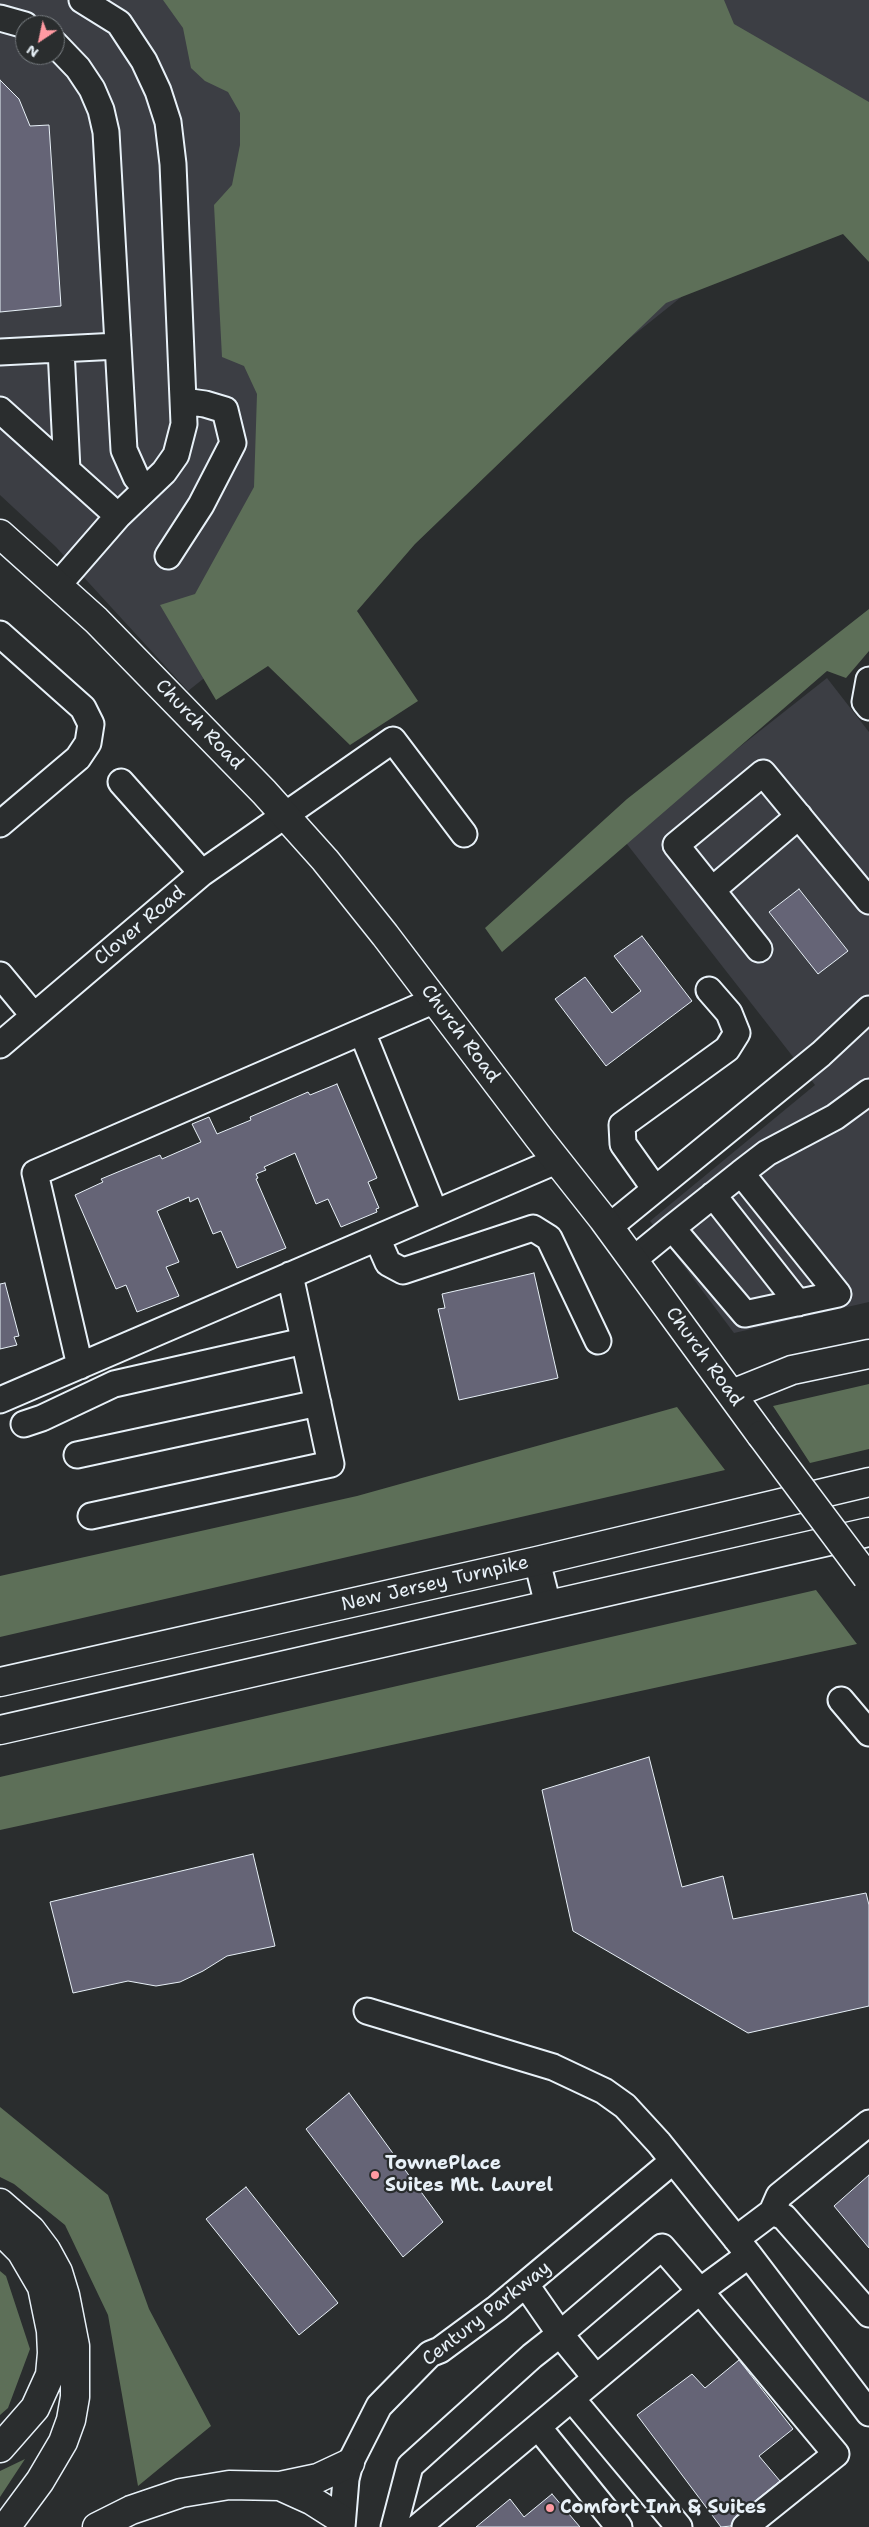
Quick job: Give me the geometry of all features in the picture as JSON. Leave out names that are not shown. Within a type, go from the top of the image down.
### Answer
[{"type":"main road","name":"Church Road","points":[[0,534],[58,584],[167,691],[285,815],[355,897],[556,1161],[609,1227],[868,1578]]},
{"type":"main road","points":[[732,1394],[792,1370],[869,1354]]},
{"type":"main road","name":"New Jersey Turnpike","points":[[0,1682],[537,1562],[869,1482]]},
{"type":"main road","points":[[0,1730],[869,1532]]},
{"type":"main road","points":[[0,2203],[31,2230],[54,2264],[65,2295],[76,2346],[75,2397],[71,2420],[63,2442],[40,2481],[6,2527]]},
{"type":"main road","points":[[0,2230],[21,2251],[42,2287],[51,2331],[52,2352],[50,2375],[35,2408],[0,2448]]},
{"type":"main road","points":[[97,2527],[130,2510],[181,2493],[229,2485],[280,2486],[318,2478],[350,2463]]},
{"type":"main road","points":[[280,2486],[311,2500],[342,2523]]},
{"type":"street","points":[[58,584],[118,516],[146,489],[176,455],[184,424],[173,164],[168,122],[158,91],[144,61],[119,23],[82,0]]},
{"type":"street","points":[[0,18],[15,22]]},
{"type":"street","points":[[65,54],[78,68],[92,89],[101,110],[106,132],[124,450],[136,477],[146,489]]},
{"type":"street","points":[[0,352],[118,346]]},
{"type":"street","points":[[61,349],[67,470]]},
{"type":"street","points":[[168,556],[201,505],[233,444],[225,410],[205,404],[184,401]]},
{"type":"street","points":[[0,410],[118,516]]},
{"type":"street","points":[[0,634],[83,708],[91,724],[88,743],[78,758],[0,824]]},
{"type":"street","points":[[869,680],[865,702],[869,707]]},
{"type":"street","name":"Clover Road","points":[[0,1045],[202,872],[393,740],[464,834]]},
{"type":"street","points":[[759,949],[676,846],[763,773],[869,901]]},
{"type":"street","points":[[121,782],[202,872]]},
{"type":"street","points":[[712,890],[799,816]]},
{"type":"street","points":[[0,975],[34,1016]]},
{"type":"street","points":[[655,1189],[623,1144],[622,1125],[727,1049],[737,1033],[729,1013],[708,990]]},
{"type":"street","points":[[80,1366],[35,1174],[435,1000]]},
{"type":"street","points":[[609,1227],[821,1054],[869,1009]]},
{"type":"street","points":[[362,1032],[436,1213]]},
{"type":"street","points":[[633,1260],[767,1153],[834,1117],[869,1092]]},
{"type":"street","points":[[0,1400],[556,1161]]},
{"type":"street","points":[[672,1228],[745,1314],[838,1294],[741,1173]]},
{"type":"street","points":[[713,1195],[798,1303]]},
{"type":"street","points":[[377,1238],[388,1262],[403,1271],[533,1228],[549,1238],[598,1340]]},
{"type":"street","points":[[91,1516],[331,1464],[290,1275]]},
{"type":"street","points":[[24,1424],[42,1418],[114,1384],[304,1341]]},
{"type":"street","points":[[77,1455],[318,1403]]},
{"type":"street","points":[[537,1562],[548,1605]]},
{"type":"street","points":[[841,1700],[869,1733]]},
{"type":"street","points":[[367,2011],[526,2057],[580,2078],[604,2091],[625,2106],[673,2160],[869,2413]]},
{"type":"street","points":[[418,2527],[700,2291],[772,2212],[779,2196],[869,2123]]},
{"type":"street","name":"Century Parkway","points":[[342,2523],[346,2479],[350,2463],[379,2406],[430,2354],[440,2350],[497,2308],[673,2160]]},
{"type":"street","points":[[772,2212],[784,2217],[869,2314]]},
{"type":"street","points":[[394,2527],[410,2466],[532,2356],[662,2247],[836,2454],[745,2527]]},
{"type":"street","points":[[526,2284],[560,2334],[596,2378]]},
{"type":"street","points":[[572,2399],[679,2527]]},
{"type":"street","points":[[538,2427],[618,2527]]},
{"type":"shaded area","points":[[0,0],[869,0],[869,237],[804,199],[188,691],[56,547],[0,495]]},
{"type":"shaded area","points":[[827,678],[869,732],[869,1302],[734,1333],[650,1221],[815,1085],[623,839]]},
{"type":"green space","points":[[163,0],[724,0],[734,24],[869,102],[869,262],[843,234],[666,303],[415,544],[357,611],[418,701],[350,745],[268,666],[216,700],[160,605],[195,594],[254,487],[257,394],[244,366],[222,357],[214,205],[232,185],[240,145],[240,113],[228,92],[205,81],[191,68],[183,28]]},
{"type":"green space","points":[[869,609],[869,651],[846,678],[827,671],[502,952],[485,928],[627,799]]},
{"type":"green space","points":[[869,1384],[869,1449],[810,1463],[773,1406]]},
{"type":"green space","points":[[677,1407],[725,1470],[0,1637],[0,1576],[357,1496]]},
{"type":"green space","points":[[816,1590],[857,1644],[0,1830],[0,1777]]},
{"type":"green space","points":[[0,2107],[108,2195],[149,2309],[211,2426],[138,2486],[108,2315],[65,2225],[14,2184],[0,2177]]},
{"type":"green space","points":[[0,2271],[6,2276],[30,2349],[8,2408],[0,2415]]},
{"type":"green space","points":[[25,2459],[0,2497],[0,2471]]},
{"type":"building","points":[[0,80],[19,99],[30,126],[49,125],[61,306],[0,312]]},
{"type":"building","points":[[799,889],[848,951],[818,974],[769,912]]},
{"type":"building","points":[[642,936],[692,1001],[606,1066],[555,999],[585,977],[612,1013],[641,991],[614,956]]},
{"type":"building","points":[[337,1084],[377,1178],[368,1182],[379,1208],[376,1209],[377,1212],[341,1227],[328,1199],[316,1204],[295,1153],[264,1167],[266,1170],[256,1174],[258,1178],[256,1179],[286,1248],[237,1268],[221,1231],[213,1234],[198,1198],[190,1202],[189,1197],[157,1211],[179,1262],[166,1267],[179,1296],[137,1312],[126,1285],[116,1289],[75,1195],[103,1182],[101,1179],[160,1155],[162,1159],[201,1142],[192,1124],[209,1117],[217,1134],[251,1120],[250,1117],[308,1092],[310,1095]]},
{"type":"building","points":[[534,1273],[558,1378],[459,1400],[438,1309],[445,1308],[442,1294]]},
{"type":"building","points":[[5,1283],[19,1336],[14,1337],[17,1345],[0,1349],[0,1284]]},
{"type":"building","points":[[649,1757],[682,1887],[723,1876],[733,1919],[866,1893],[869,1905],[869,2006],[748,2033],[573,1931],[542,1790]]},
{"type":"building","points":[[253,1854],[275,1946],[227,1956],[203,1971],[180,1982],[156,1986],[128,1981],[73,1993],[50,1902]]},
{"type":"building","name":"TownePlace Suites Mt. Laurel","points":[[349,2093],[443,2222],[403,2257],[306,2129]]},
{"type":"building","points":[[869,2175],[869,2248],[834,2206]]},
{"type":"building","points":[[246,2187],[338,2303],[299,2335],[206,2219]]},
{"type":"building","points":[[739,2360],[793,2429],[759,2456],[780,2481],[736,2516],[731,2526],[721,2527],[637,2415],[692,2374],[705,2388]]},
{"type":"building","name":"Comfort Inn & Suites","points":[[552,2494],[580,2527],[476,2527],[510,2499],[524,2517]]},
{"type":"place","name":"TownePlace Suites Mt. Laurel","points":[[375,2175]]},
{"type":"place","name":"Comfort Inn & Suites","points":[[550,2508]]}]
